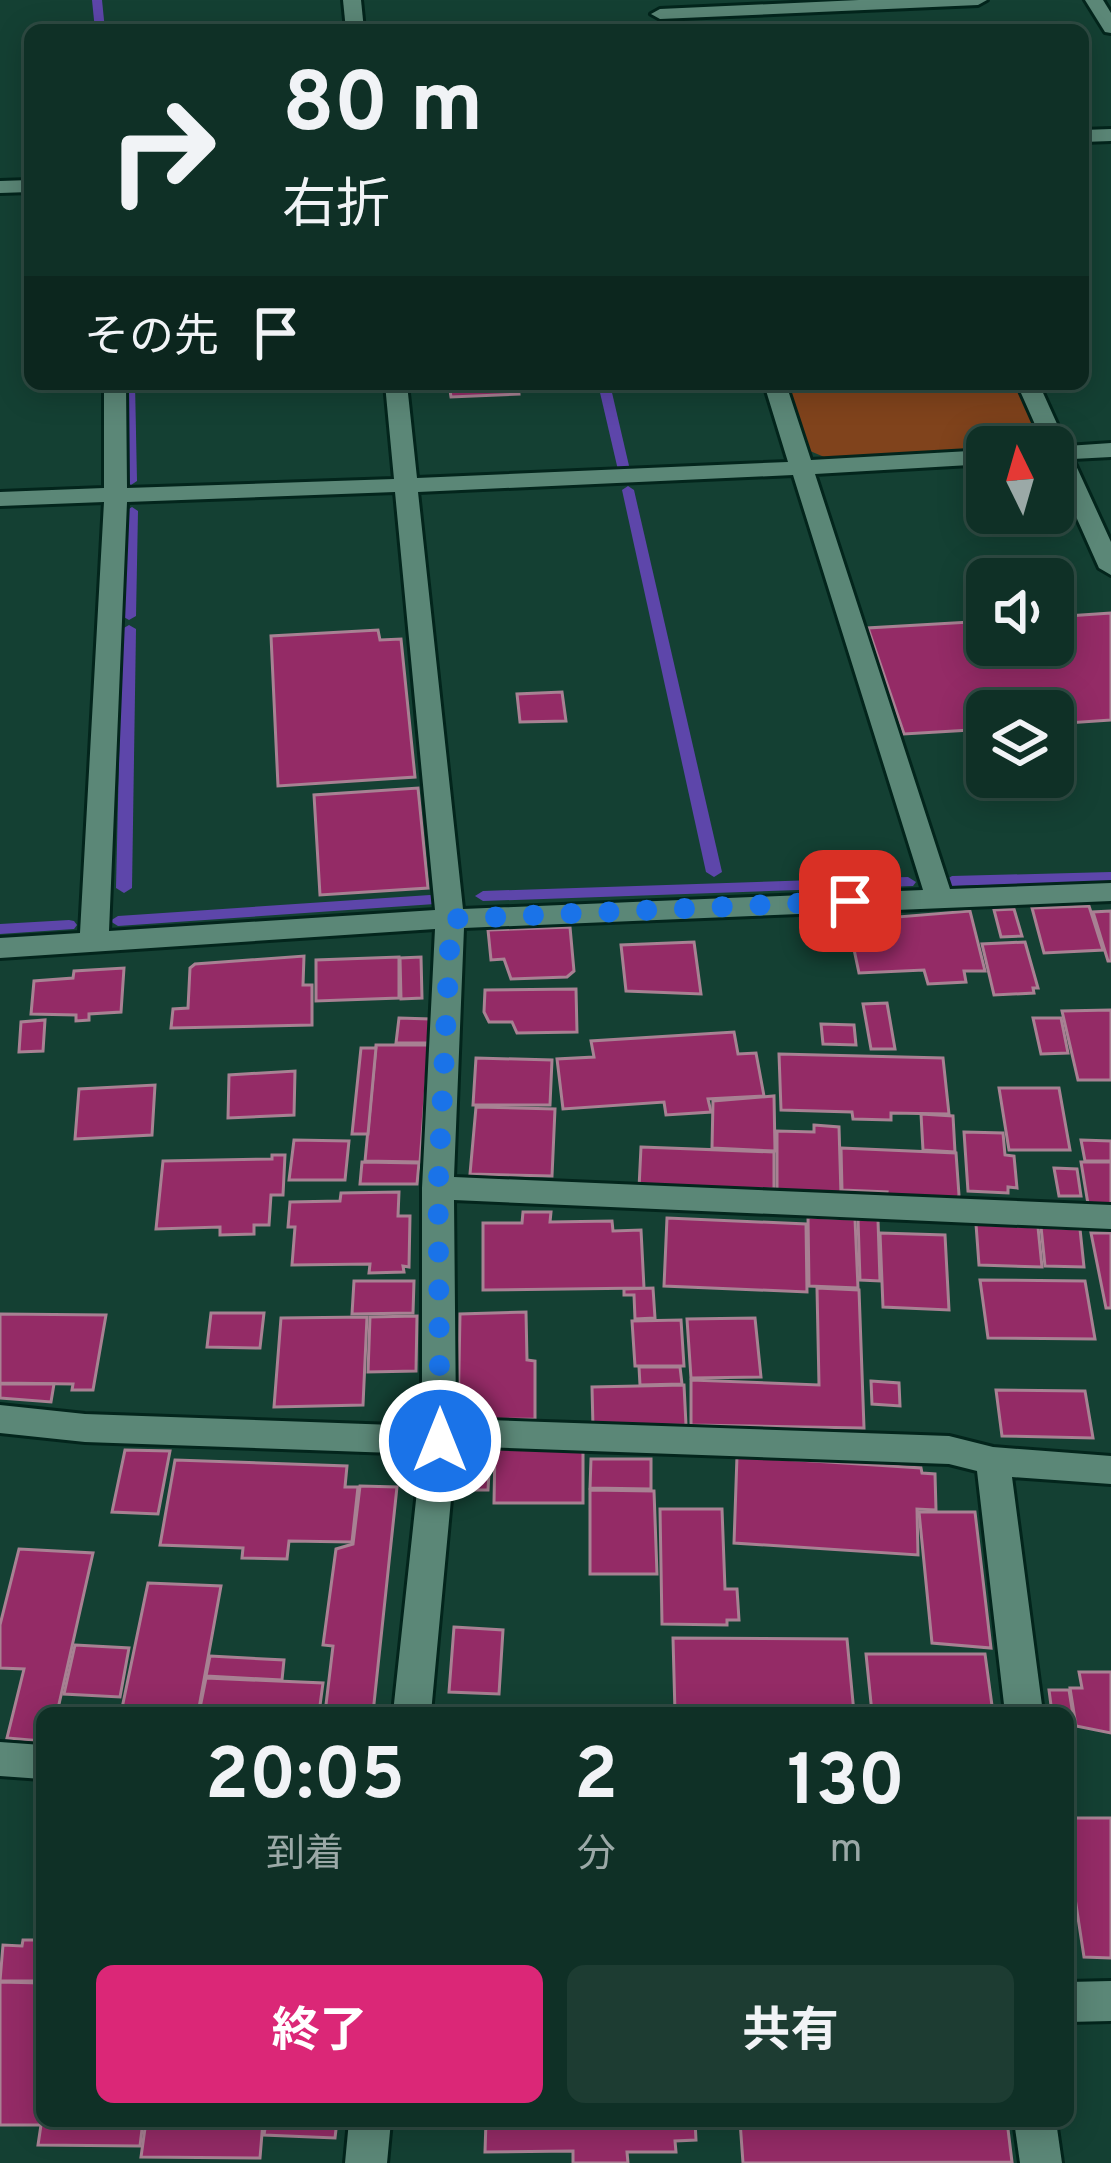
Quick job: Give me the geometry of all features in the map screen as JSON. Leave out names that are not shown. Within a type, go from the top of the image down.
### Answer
[{"type":"street","points":[[660,15],[978,0]]},
{"type":"street","points":[[1094,0],[1111,28]]},
{"type":"street","points":[[94,942],[116,496],[115,390]]},
{"type":"street","points":[[397,390],[451,919],[438,1188],[440,1437],[413,1707]]},
{"type":"street","points":[[777,390],[939,897]]},
{"type":"street","points":[[1030,390],[1045,426]]},
{"type":"street","points":[[1074,452],[1111,450]]},
{"type":"street","points":[[0,499],[966,459]]},
{"type":"street","points":[[1074,491],[1111,568]]},
{"type":"street","points":[[0,948],[451,919],[1111,892]]},
{"type":"street","points":[[438,1188],[1111,1217]]},
{"type":"street","points":[[0,1419],[85,1428],[949,1450],[993,1461],[1111,1470]]},
{"type":"street","points":[[993,1461],[1023,1707]]},
{"type":"street","points":[[0,1760],[36,1762]]},
{"type":"street","points":[[1074,2002],[1111,2001]]},
{"type":"street","points":[[366,2163],[369,2127]]},
{"type":"street","points":[[1036,2127],[1041,2163]]},
{"type":"shaded area","points":[[790,390],[1023,390],[1039,426],[966,426],[966,451],[829,459],[810,451]]},
{"type":"building","points":[[450,390],[519,390],[519,394],[451,397]]},
{"type":"building","points":[[1111,613],[1111,720],[1074,723],[1074,690],[966,690],[966,730],[904,734],[868,628],[966,622],[966,666],[1074,666],[1074,616]]},
{"type":"building","points":[[378,630],[380,640],[401,639],[415,777],[278,786],[271,636]]},
{"type":"building","points":[[562,692],[566,721],[520,722],[517,694]]},
{"type":"building","points":[[418,788],[428,888],[320,895],[314,795]]},
{"type":"building","points":[[1089,906],[1103,950],[1044,953],[1032,908]]},
{"type":"building","points":[[1014,909],[1022,936],[1001,937],[994,910]]},
{"type":"building","points":[[970,911],[985,971],[964,971],[966,982],[928,984],[924,970],[859,973],[848,921]]},
{"type":"building","points":[[1111,911],[1111,961],[1108,961],[1093,912]]},
{"type":"building","points":[[570,927],[574,971],[567,977],[511,979],[504,959],[491,960],[488,930]]},
{"type":"building","points":[[694,942],[701,994],[626,991],[621,945]]},
{"type":"building","points":[[1025,942],[1038,988],[1033,988],[1034,993],[994,995],[982,944]]},
{"type":"building","points":[[304,956],[303,985],[312,985],[312,1025],[171,1028],[173,1009],[188,1008],[190,968],[195,964]]},
{"type":"building","points":[[399,957],[399,998],[316,1001],[316,960]]},
{"type":"building","points":[[421,957],[422,998],[401,999],[400,958]]},
{"type":"building","points":[[124,968],[121,1012],[89,1014],[89,1020],[76,1021],[76,1015],[31,1014],[34,981],[73,978],[74,971]]},
{"type":"building","points":[[576,989],[577,1032],[517,1033],[512,1022],[489,1022],[484,1012],[485,990]]},
{"type":"building","points":[[887,1003],[895,1049],[871,1049],[863,1004]]},
{"type":"building","points":[[1111,1010],[1111,1080],[1078,1080],[1062,1011]]},
{"type":"building","points":[[399,1018],[430,1019],[428,1043],[396,1043]]},
{"type":"building","points":[[1033,1018],[1061,1018],[1068,1053],[1041,1054]]},
{"type":"building","points":[[45,1020],[43,1051],[19,1052],[21,1022]]},
{"type":"building","points":[[821,1024],[854,1025],[856,1045],[823,1044]]},
{"type":"building","points":[[734,1032],[738,1054],[756,1053],[764,1096],[708,1099],[711,1112],[666,1115],[664,1102],[563,1109],[557,1059],[594,1057],[591,1041]]},
{"type":"building","points":[[376,1045],[429,1045],[420,1162],[365,1161]]},
{"type":"building","points":[[361,1048],[376,1048],[368,1134],[352,1134]]},
{"type":"building","points":[[779,1054],[943,1058],[949,1114],[891,1113],[891,1120],[853,1119],[852,1112],[781,1110]]},
{"type":"building","points":[[476,1058],[552,1060],[550,1105],[473,1105]]},
{"type":"building","points":[[295,1071],[294,1115],[228,1118],[229,1075]]},
{"type":"building","points":[[155,1085],[152,1135],[75,1139],[79,1089]]},
{"type":"building","points":[[999,1088],[1059,1088],[1070,1150],[1009,1150]]},
{"type":"building","points":[[774,1096],[775,1151],[712,1148],[713,1101]]},
{"type":"building","points":[[476,1107],[555,1109],[552,1176],[470,1174]]},
{"type":"building","points":[[921,1114],[953,1116],[955,1152],[923,1150]]},
{"type":"building","points":[[814,1125],[839,1127],[841,1195],[777,1192],[777,1131],[814,1132]]},
{"type":"building","points":[[964,1132],[1003,1133],[1005,1155],[1014,1156],[1017,1188],[1008,1187],[1008,1193],[968,1191]]},
{"type":"building","points":[[294,1140],[349,1141],[345,1180],[289,1180]]},
{"type":"building","points":[[1081,1140],[1111,1141],[1111,1161],[1085,1161]]},
{"type":"building","points":[[641,1147],[774,1152],[774,1189],[639,1188]]},
{"type":"building","points":[[841,1148],[956,1153],[957,1200],[842,1190]]},
{"type":"building","points":[[272,1155],[285,1155],[283,1195],[271,1195],[269,1225],[254,1225],[254,1234],[220,1235],[220,1227],[156,1229],[163,1161],[272,1159]]},
{"type":"building","points":[[362,1162],[419,1163],[417,1184],[360,1184]]},
{"type":"building","points":[[1081,1162],[1111,1162],[1111,1204],[1088,1204]]},
{"type":"building","points":[[1054,1168],[1077,1169],[1081,1196],[1059,1196]]},
{"type":"building","points":[[399,1192],[398,1216],[410,1216],[409,1267],[403,1266],[404,1272],[369,1273],[370,1264],[292,1265],[295,1227],[288,1227],[290,1202],[340,1201],[341,1193]]},
{"type":"building","points":[[523,1212],[551,1212],[550,1222],[612,1221],[613,1231],[641,1230],[644,1288],[483,1290],[483,1223],[522,1223]]},
{"type":"building","points":[[808,1217],[855,1219],[858,1288],[809,1286]]},
{"type":"building","points":[[667,1218],[806,1224],[807,1292],[664,1286]]},
{"type":"building","points":[[858,1219],[878,1220],[880,1281],[860,1280]]},
{"type":"building","points":[[976,1224],[1038,1227],[1042,1267],[979,1265]]},
{"type":"building","points":[[1041,1227],[1080,1229],[1084,1267],[1045,1266]]},
{"type":"building","points":[[880,1233],[945,1235],[949,1310],[883,1307]]},
{"type":"building","points":[[1091,1233],[1111,1233],[1111,1308],[1106,1308]]},
{"type":"building","points":[[980,1280],[1085,1281],[1095,1339],[988,1338]]},
{"type":"building","points":[[354,1281],[414,1281],[413,1313],[352,1314]]},
{"type":"building","points":[[653,1288],[655,1318],[635,1319],[634,1295],[624,1295],[624,1289]]},
{"type":"building","points":[[817,1288],[859,1290],[864,1428],[691,1425],[691,1380],[819,1385]]},
{"type":"building","points":[[526,1312],[527,1360],[535,1361],[535,1419],[458,1420],[460,1314]]},
{"type":"building","points":[[211,1313],[264,1313],[260,1348],[207,1347]]},
{"type":"building","points":[[0,1314],[106,1315],[93,1390],[72,1390],[73,1384],[0,1383]]},
{"type":"building","points":[[417,1316],[416,1371],[368,1372],[370,1317]]},
{"type":"building","points":[[367,1317],[363,1405],[274,1407],[281,1318]]},
{"type":"building","points":[[755,1318],[761,1377],[691,1378],[687,1319]]},
{"type":"building","points":[[681,1320],[684,1366],[635,1366],[632,1321]]},
{"type":"building","points":[[639,1367],[680,1367],[682,1384],[640,1385]]},
{"type":"building","points":[[871,1381],[899,1383],[900,1406],[872,1404]]},
{"type":"building","points":[[0,1384],[54,1384],[51,1402],[0,1398]]},
{"type":"building","points":[[684,1385],[686,1425],[593,1427],[592,1387]]},
{"type":"building","points":[[996,1390],[1085,1391],[1093,1438],[1002,1436]]},
{"type":"building","points":[[495,1447],[583,1448],[583,1503],[494,1503]]},
{"type":"building","points":[[125,1450],[170,1451],[158,1514],[112,1512]]},
{"type":"building","points":[[463,1455],[490,1455],[488,1490],[462,1490]]},
{"type":"building","points":[[737,1456],[921,1468],[922,1473],[935,1474],[936,1510],[917,1509],[918,1555],[734,1543]]},
{"type":"building","points":[[591,1459],[651,1459],[651,1489],[590,1488]]},
{"type":"building","points":[[175,1460],[347,1466],[345,1487],[358,1487],[352,1542],[289,1541],[287,1559],[242,1558],[243,1548],[160,1545]]},
{"type":"building","points":[[360,1486],[397,1487],[374,1707],[326,1707],[333,1646],[323,1645],[336,1549],[353,1544]]},
{"type":"building","points":[[590,1490],[654,1491],[657,1574],[590,1574]]},
{"type":"building","points":[[660,1509],[722,1509],[725,1589],[737,1589],[739,1620],[727,1620],[727,1625],[662,1624]]},
{"type":"building","points":[[919,1512],[975,1512],[991,1648],[932,1643]]},
{"type":"building","points":[[19,1549],[93,1553],[58,1707],[36,1707],[36,1740],[7,1738],[24,1669],[0,1668],[0,1625]]},
{"type":"building","points":[[148,1583],[221,1586],[199,1707],[122,1707]]},
{"type":"building","points":[[454,1627],[503,1630],[499,1694],[449,1692]]},
{"type":"building","points":[[673,1638],[847,1639],[853,1707],[675,1707]]},
{"type":"building","points":[[75,1645],[129,1648],[120,1697],[64,1694]]},
{"type":"building","points":[[866,1654],[985,1654],[992,1707],[871,1707]]},
{"type":"building","points":[[210,1656],[284,1660],[282,1680],[206,1676]]},
{"type":"building","points":[[1079,1672],[1111,1672],[1111,1733],[1076,1726],[1070,1688],[1082,1688]]},
{"type":"building","points":[[206,1678],[323,1683],[320,1707],[200,1707]]},
{"type":"building","points":[[1049,1690],[1069,1690],[1072,1707],[1051,1707]]},
{"type":"building","points":[[1074,1818],[1111,1818],[1111,1958],[1084,1957],[1074,1891]]},
{"type":"building","points":[[23,1940],[36,1940],[36,1981],[0,1981],[3,1945],[22,1946]]},
{"type":"building","points":[[0,1982],[36,1983],[36,2125],[0,2125]]},
{"type":"building","points":[[41,2127],[142,2127],[140,2146],[38,2145]]},
{"type":"building","points":[[145,2127],[263,2127],[260,2158],[141,2157]]},
{"type":"building","points":[[265,2127],[336,2127],[335,2138],[264,2135]]},
{"type":"building","points":[[486,2127],[695,2127],[696,2140],[675,2141],[676,2152],[627,2152],[628,2163],[573,2163],[573,2151],[485,2152]]},
{"type":"building","points":[[740,2127],[1008,2127],[1012,2162],[743,2163]]},
{"type":"waterway","points":[[97,0],[99,24]]},
{"type":"waterway","points":[[129,390],[131,481]]},
{"type":"waterway","points":[[605,390],[624,470]]},
{"type":"waterway","points":[[628,490],[714,872]]},
{"type":"waterway","points":[[129,616],[132,511]]},
{"type":"waterway","points":[[124,888],[129,629]]},
{"type":"waterway","points":[[952,881],[1111,877]]},
{"type":"waterway","points":[[483,896],[908,882]]},
{"type":"waterway","points":[[118,921],[430,900]]},
{"type":"waterway","points":[[0,929],[69,925]]},
{"type":"route","points":[[440,1441],[438,1188],[451,919],[850,901]]}]
